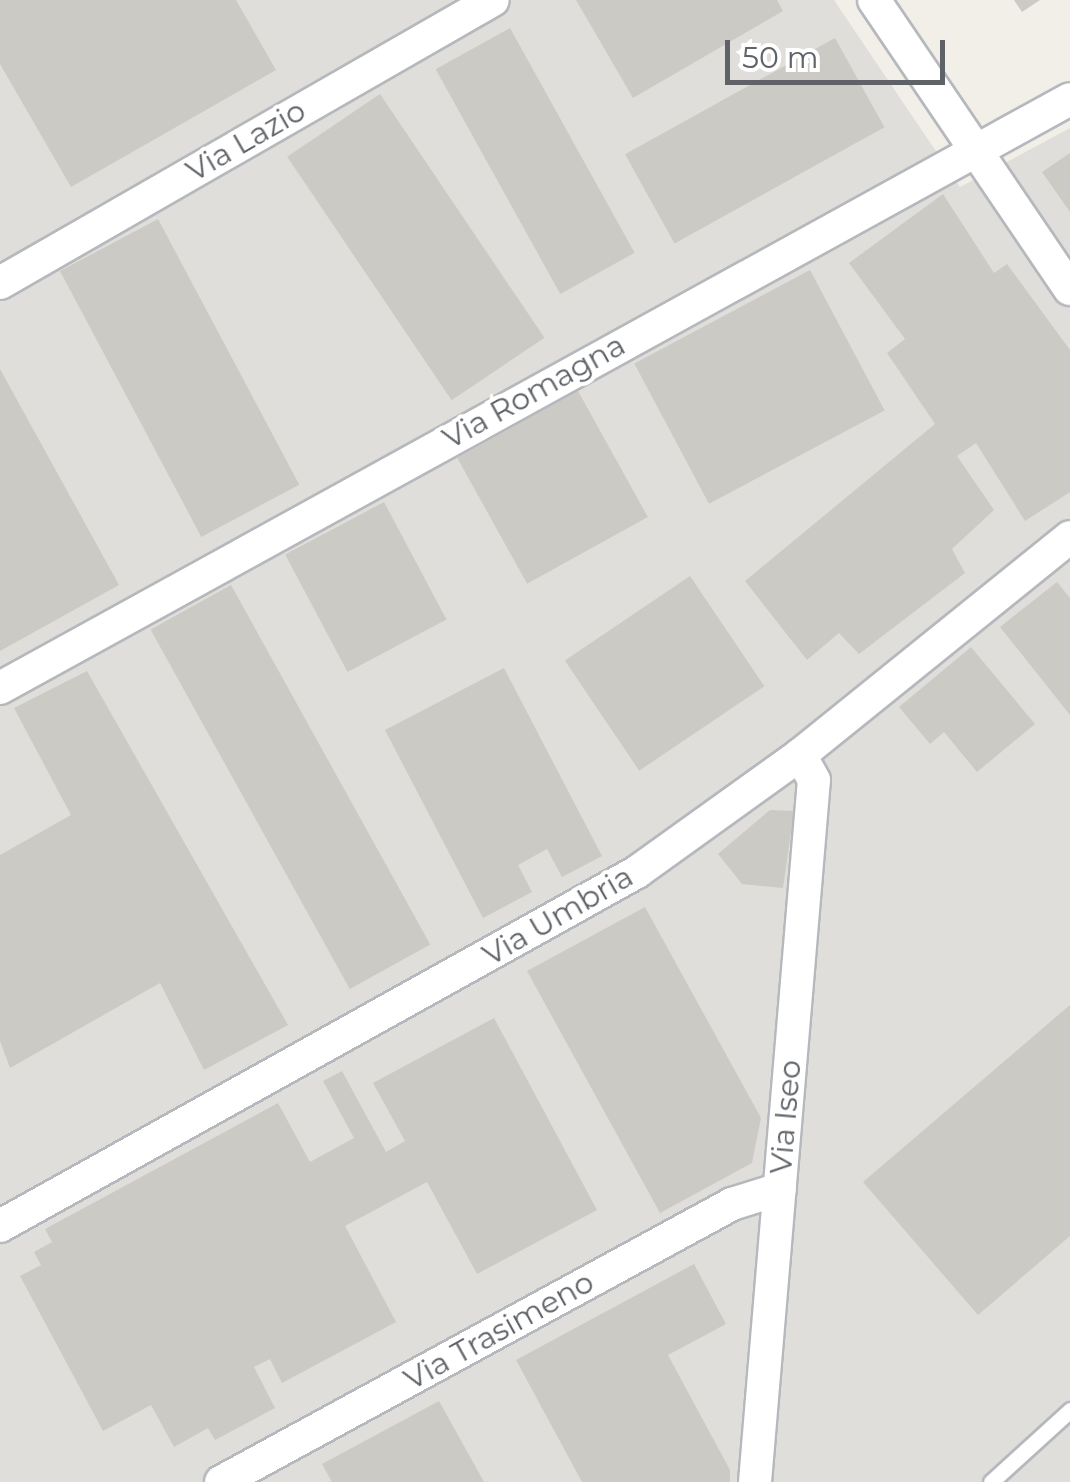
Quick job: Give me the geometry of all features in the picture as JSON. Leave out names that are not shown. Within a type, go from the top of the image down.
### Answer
[{"type":"street","name":"Via Lazio","points":[[0,283],[493,0]]},
{"type":"street","points":[[874,0],[980,148],[1070,288]]},
{"type":"street","name":"Via Romagna","points":[[0,688],[1070,100]]},
{"type":"street","name":"Via Umbria","points":[[0,1226],[574,910],[800,755],[1070,537]]},
{"type":"street","name":"Via Iseo","points":[[755,1482],[814,780],[800,755]]},
{"type":"street","name":"Via Trasimeno","points":[[221,1482],[732,1204],[780,1190]]},
{"type":"lane","points":[[991,1482],[1070,1410]]},
{"type":"shaded area","points":[[0,0],[834,0],[960,187],[1070,128],[1070,1482],[0,1482]]},
{"type":"building","points":[[0,0],[236,0],[276,70],[71,187],[0,64]]},
{"type":"building","points":[[576,0],[777,0],[783,11],[633,98]]},
{"type":"building","points":[[1014,0],[1040,0],[1022,12]]},
{"type":"building","points":[[510,28],[635,253],[560,294],[436,69]]},
{"type":"building","points":[[835,38],[884,127],[675,244],[625,154]]},
{"type":"building","points":[[380,94],[544,338],[452,400],[287,157]]},
{"type":"building","points":[[1070,153],[1070,212],[1042,172]]},
{"type":"building","points":[[943,194],[994,273],[1007,264],[1070,350],[1070,492],[1025,521],[976,443],[957,456],[994,510],[952,549],[965,573],[859,654],[839,633],[807,660],[745,581],[935,424],[887,353],[905,339],[849,263]]},
{"type":"building","points":[[158,219],[299,485],[201,537],[60,271]]},
{"type":"building","points":[[810,270],[885,410],[709,504],[634,363]]},
{"type":"building","points":[[0,369],[119,585],[0,651]]},
{"type":"building","points":[[578,391],[648,517],[527,584],[457,458]]},
{"type":"building","points":[[384,502],[446,619],[348,672],[285,555]]},
{"type":"building","points":[[690,576],[764,686],[639,771],[565,660]]},
{"type":"building","points":[[1057,582],[1070,598],[1070,715],[1000,627]]},
{"type":"building","points":[[231,585],[430,944],[350,989],[151,630]]},
{"type":"building","points":[[971,647],[1035,724],[977,772],[944,732],[930,744],[899,707]]},
{"type":"building","points":[[504,668],[602,856],[562,877],[547,849],[518,865],[532,892],[483,918],[385,730]]},
{"type":"building","points":[[87,671],[288,1025],[204,1070],[160,983],[10,1068],[0,1041],[0,855],[71,815],[14,708]]},
{"type":"building","points":[[770,810],[794,811],[783,888],[742,884],[718,854]]},
{"type":"building","points":[[645,907],[761,1118],[752,1163],[660,1213],[527,971]]},
{"type":"building","points":[[1070,1005],[1070,1236],[978,1315],[863,1182]]},
{"type":"building","points":[[494,1018],[597,1210],[477,1274],[427,1182],[345,1226],[396,1322],[282,1383],[270,1359],[254,1367],[275,1408],[215,1440],[208,1428],[174,1447],[151,1405],[103,1431],[20,1276],[41,1265],[34,1252],[52,1242],[45,1229],[278,1103],[310,1162],[354,1138],[323,1081],[342,1071],[386,1152],[405,1141],[373,1083]]},
{"type":"building","points":[[694,1264],[726,1324],[668,1355],[730,1470],[730,1482],[582,1482],[516,1360]]},
{"type":"building","points":[[439,1401],[484,1482],[332,1482],[322,1464]]}]
